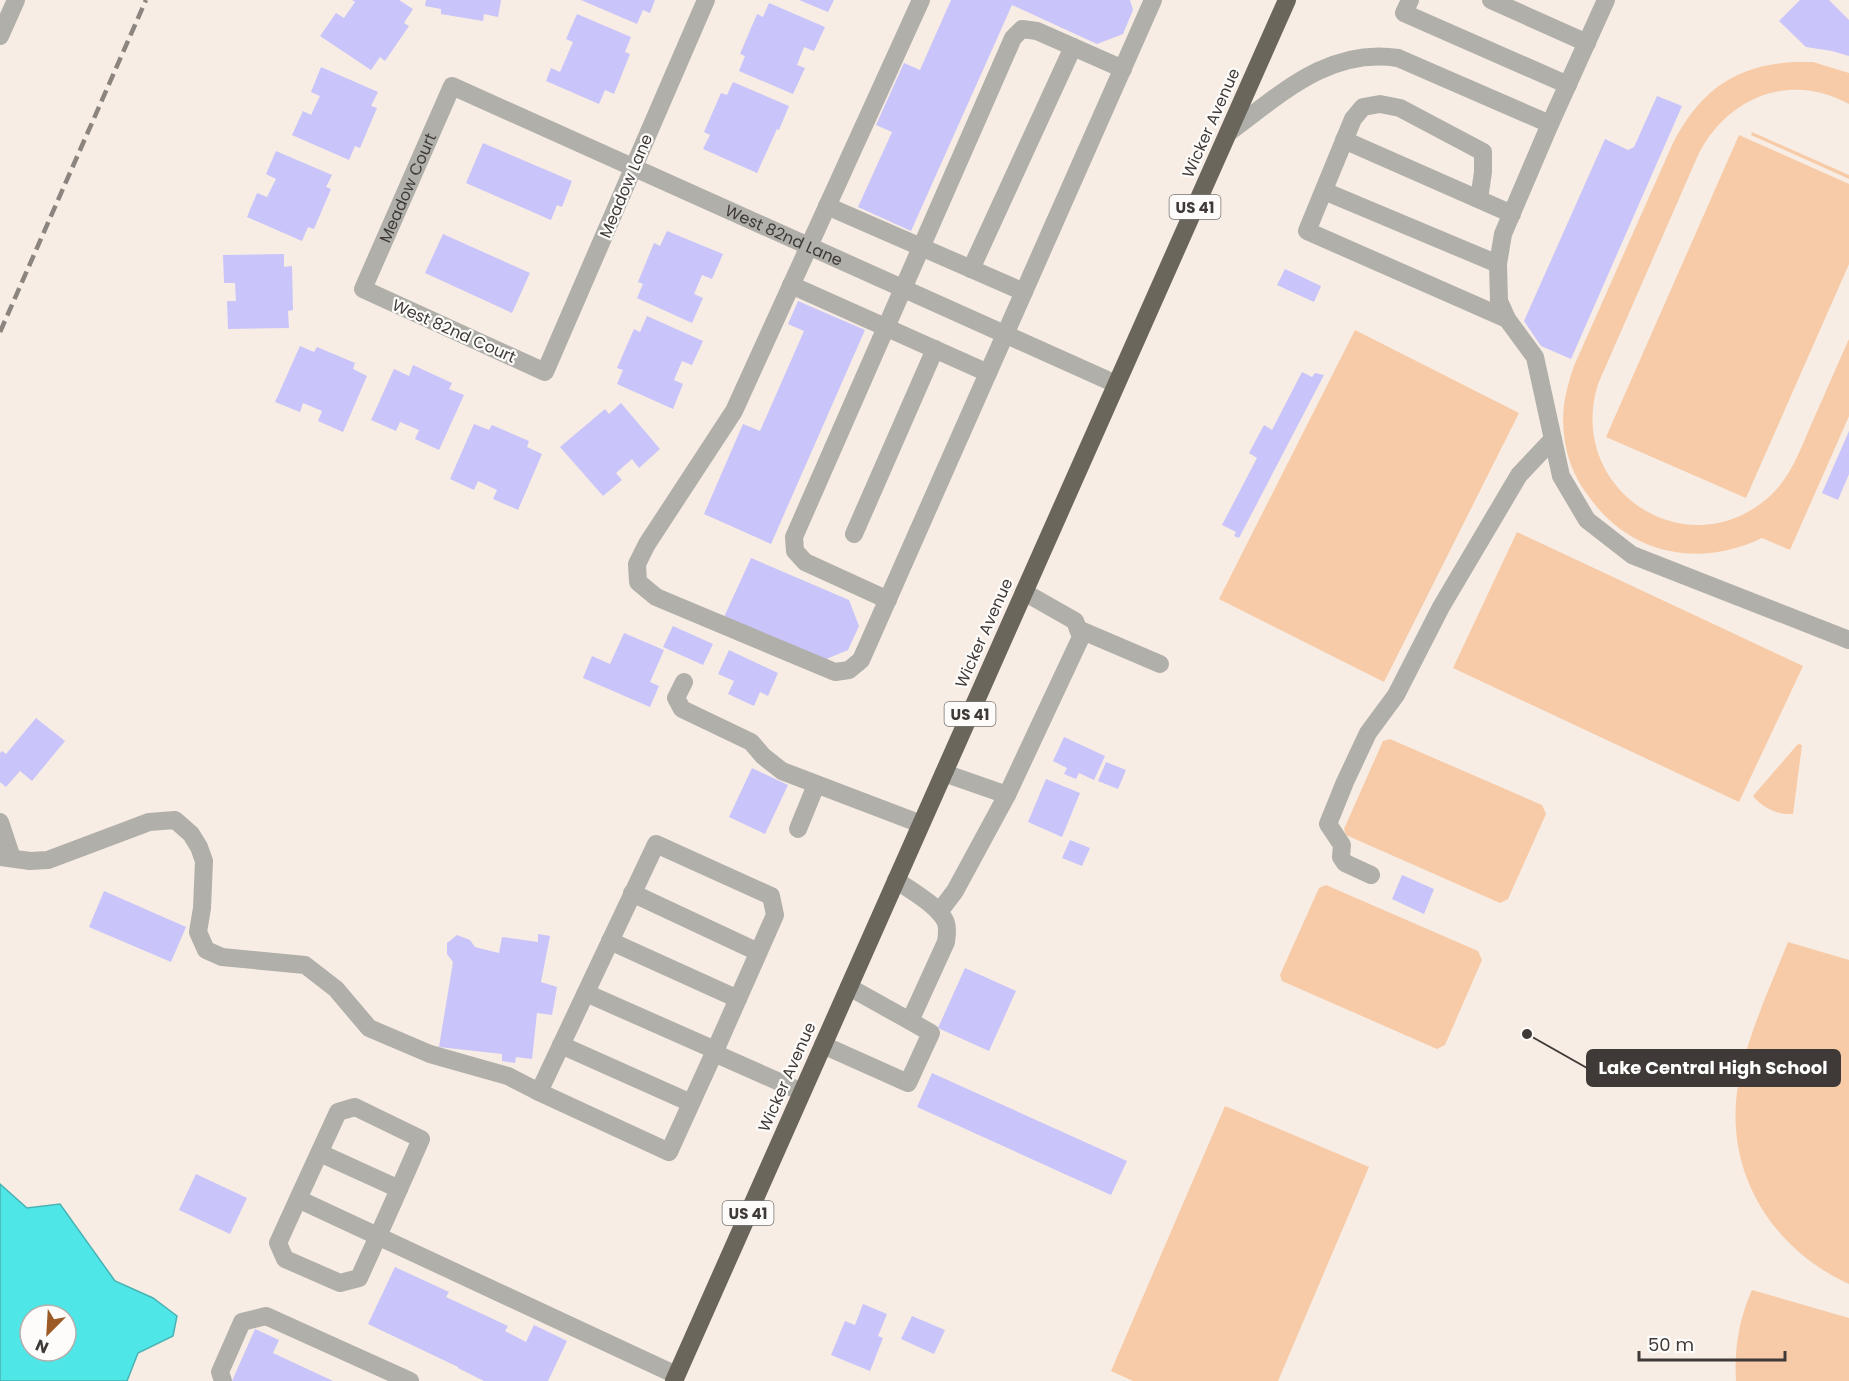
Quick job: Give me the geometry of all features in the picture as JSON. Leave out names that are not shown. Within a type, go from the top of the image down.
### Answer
[{"type":"highway","name":"Wicker Avenue","points":[[675,1378],[1287,0]]},
{"type":"street","points":[[0,36],[16,0]]},
{"type":"street","name":"Meadow Lane","points":[[546,372],[706,0]]},
{"type":"street","points":[[921,0],[734,411],[636,564],[638,582],[656,597],[835,672],[849,670],[861,660],[1153,0]]},
{"type":"street","points":[[1410,0],[1404,13],[1568,85]]},
{"type":"street","points":[[1491,0],[1587,43]]},
{"type":"street","points":[[1606,0],[1503,234],[1498,264],[1499,301],[1507,319],[1535,357],[1562,476],[1587,520],[1632,555],[1849,640]]},
{"type":"street","points":[[888,600],[805,562],[795,551],[794,537],[885,327],[1013,38],[1022,29],[1037,32],[1123,69]]},
{"type":"street","points":[[971,269],[1073,47]]},
{"type":"street","points":[[1228,133],[1297,82],[1318,70],[1351,59],[1380,55],[1398,58],[1550,124]]},
{"type":"street","name":"West 82nd Lane","points":[[452,86],[1116,384]]},
{"type":"street","name":"Meadow Court","points":[[363,290],[452,86]]},
{"type":"street","points":[[1479,200],[1483,152],[1400,108],[1380,104],[1363,107],[1353,119],[1307,231],[1507,319]]},
{"type":"street","points":[[1344,140],[1512,214]]},
{"type":"street","points":[[1324,191],[1498,264]]},
{"type":"street","points":[[827,206],[1024,292]]},
{"type":"street","points":[[791,285],[988,373]]},
{"type":"street","name":"West 82nd Court","points":[[363,290],[546,372]]},
{"type":"street","points":[[854,534],[934,349]]},
{"type":"street","points":[[1371,875],[1345,863],[1341,857],[1342,844],[1328,824],[1345,783],[1368,733],[1396,695],[1441,607],[1519,475],[1553,439]]},
{"type":"street","points":[[939,912],[955,891],[1007,795],[1081,637],[1075,621],[1024,592]]},
{"type":"street","points":[[1078,629],[1160,664]]},
{"type":"street","points":[[684,682],[676,698],[682,709],[751,742],[763,756],[782,771],[921,824]]},
{"type":"street","points":[[944,773],[1007,795]]},
{"type":"street","points":[[798,829],[816,785]]},
{"type":"street","points":[[0,822],[6,857],[30,861],[48,860],[149,822],[175,820],[191,834],[204,861],[202,908],[198,932],[206,950],[222,957],[305,965],[336,989],[369,1028],[430,1054],[508,1076],[539,1092],[669,1152],[775,915],[771,896],[656,844],[539,1092]]},
{"type":"street","points":[[896,880],[939,912],[946,921],[948,931],[946,942],[910,1021]]},
{"type":"street","points":[[632,893],[758,952]]},
{"type":"street","points":[[610,940],[738,999]]},
{"type":"street","points":[[823,1045],[908,1083],[931,1033],[849,987]]},
{"type":"street","points":[[586,993],[802,1092]]},
{"type":"street","points":[[561,1045],[691,1103]]},
{"type":"street","points":[[355,1107],[422,1139],[359,1278],[340,1283],[285,1259],[278,1243],[320,1153],[338,1112],[355,1107]]},
{"type":"street","points":[[320,1153],[399,1189]]},
{"type":"street","points":[[298,1199],[675,1378]]},
{"type":"street","points":[[223,1381],[220,1372],[242,1322],[266,1317],[410,1381]]},
{"type":"shaded area","points":[[1793,62],[1813,62],[1849,73],[1849,104],[1827,95],[1805,90],[1784,90],[1764,95],[1744,104],[1712,133],[1699,153],[1598,384],[1593,422],[1599,456],[1616,485],[1640,508],[1670,521],[1703,525],[1737,517],[1770,496],[1778,488],[1796,460],[1849,339],[1849,416],[1790,550],[1762,538],[1713,553],[1689,554],[1666,550],[1622,531],[1604,514],[1578,481],[1569,458],[1563,425],[1569,383],[1574,366],[1683,125],[1707,96],[1721,84],[1753,69]]},
{"type":"shaded area","points":[[1752,132],[1849,175],[1849,179],[1751,135]]},
{"type":"shaded area","points":[[1739,135],[1849,184],[1849,264],[1746,498],[1606,437]]},
{"type":"shaded area","points":[[1355,330],[1519,413],[1384,682],[1219,599]]},
{"type":"shaded area","points":[[1517,532],[1803,666],[1739,802],[1453,668]]},
{"type":"shaded area","points":[[1390,739],[1542,805],[1546,814],[1508,899],[1500,903],[1346,835],[1344,829],[1383,741]]},
{"type":"shaded area","points":[[1798,744],[1802,745],[1793,814],[1776,812],[1761,804],[1753,796]]},
{"type":"shaded area","points":[[1326,885],[1478,951],[1482,960],[1445,1045],[1437,1049],[1282,981],[1280,975],[1319,888]]},
{"type":"shaded area","points":[[1788,942],[1849,960],[1849,1284],[1820,1268],[1795,1248],[1774,1225],[1757,1199],[1744,1171],[1737,1140],[1736,1108],[1744,1058],[1761,1008]]},
{"type":"shaded area","points":[[1225,1106],[1369,1167],[1278,1381],[1133,1381],[1111,1371]]},
{"type":"shaded area","points":[[1752,1290],[1849,1318],[1849,1381],[1736,1381],[1738,1334]]},
{"type":"water","points":[[0,1184],[27,1208],[60,1204],[115,1281],[153,1298],[177,1316],[173,1336],[138,1353],[127,1381],[0,1381]]},
{"type":"building","points":[[352,0],[399,0],[413,9],[404,23],[409,26],[385,61],[380,57],[371,70],[320,36],[336,13],[344,18],[355,2]]},
{"type":"building","points":[[426,0],[501,0],[498,17],[484,14],[483,21],[441,14],[441,9],[425,6]]},
{"type":"building","points":[[581,0],[655,0],[650,13],[643,10],[637,24]]},
{"type":"building","points":[[799,0],[834,0],[828,12]]},
{"type":"building","points":[[951,0],[1130,0],[1133,10],[1123,34],[1097,44],[1012,5],[911,231],[858,207],[892,132],[876,125],[904,63],[920,70]]},
{"type":"building","points":[[1800,0],[1829,0],[1849,20],[1849,56],[1806,47],[1779,21]]},
{"type":"building","points":[[769,3],[825,27],[814,51],[804,47],[797,65],[805,68],[793,94],[739,71],[745,56],[740,54],[757,14],[763,17]]},
{"type":"building","points":[[577,14],[631,37],[625,52],[630,54],[614,94],[605,90],[599,104],[546,81],[551,68],[560,72],[573,42],[566,39]]},
{"type":"building","points":[[321,67],[378,92],[371,106],[377,108],[360,148],[355,146],[349,160],[292,135],[303,111],[311,115],[320,96],[311,92]]},
{"type":"building","points":[[733,82],[789,106],[757,173],[703,149],[710,135],[704,132],[721,93],[727,95]]},
{"type":"building","points":[[1657,96],[1682,106],[1571,359],[1541,346],[1524,321],[1605,139],[1628,150],[1634,147]]},
{"type":"building","points":[[483,143],[572,181],[562,207],[557,205],[551,220],[466,183]]},
{"type":"building","points":[[276,151],[332,175],[326,187],[331,189],[314,229],[308,227],[302,241],[247,217],[257,193],[267,197],[276,179],[266,174]]},
{"type":"building","points":[[667,231],[723,254],[712,279],[702,275],[694,294],[703,298],[692,323],[637,298],[643,284],[638,282],[654,243],[660,246]]},
{"type":"building","points":[[443,234],[530,273],[512,313],[425,273]]},
{"type":"building","points":[[284,254],[284,267],[292,266],[293,310],[288,311],[289,328],[228,329],[227,301],[236,301],[235,283],[224,283],[223,255]]},
{"type":"building","points":[[1285,269],[1321,286],[1314,302],[1277,285]]},
{"type":"building","points":[[798,301],[865,330],[771,544],[704,514],[743,424],[760,431],[804,331],[788,324]]},
{"type":"building","points":[[647,316],[703,341],[692,365],[682,361],[674,380],[683,384],[673,409],[617,384],[623,370],[617,368],[634,329],[640,332]]},
{"type":"building","points":[[300,346],[314,352],[317,347],[355,363],[353,369],[367,376],[343,432],[318,421],[322,411],[303,403],[300,412],[275,402]]},
{"type":"building","points":[[413,365],[452,383],[449,389],[464,395],[439,450],[415,439],[419,430],[400,422],[396,431],[371,420],[394,369],[409,376]]},
{"type":"building","points":[[1302,372],[1312,377],[1315,373],[1324,375],[1239,538],[1234,536],[1236,532],[1222,525],[1257,458],[1249,453],[1264,425],[1272,430]]},
{"type":"building","points":[[621,403],[660,449],[639,468],[632,459],[616,473],[622,480],[603,496],[560,447],[605,409],[609,414]]},
{"type":"building","points":[[474,424],[489,430],[492,425],[529,441],[527,447],[542,454],[518,510],[493,499],[497,490],[478,481],[474,490],[450,479]]},
{"type":"building","points":[[1849,431],[1849,474],[1838,500],[1822,493]]},
{"type":"building","points":[[751,558],[849,600],[859,626],[848,650],[824,660],[724,617]]},
{"type":"building","points":[[673,626],[713,644],[703,665],[663,647]]},
{"type":"building","points":[[624,633],[664,650],[650,682],[659,686],[650,707],[583,678],[592,656],[610,664]]},
{"type":"building","points":[[729,650],[778,673],[768,696],[760,692],[754,706],[728,694],[734,681],[718,674]]},
{"type":"building","points":[[36,718],[65,741],[32,781],[20,771],[6,787],[0,782],[0,753],[2,751],[6,754]]},
{"type":"building","points":[[1064,737],[1105,756],[1094,780],[1079,773],[1076,779],[1064,774],[1067,768],[1053,761]]},
{"type":"building","points":[[1106,762],[1126,770],[1118,789],[1098,781]]},
{"type":"building","points":[[752,768],[788,785],[765,834],[729,817]]},
{"type":"building","points":[[1046,779],[1080,793],[1062,837],[1028,822]]},
{"type":"building","points":[[1070,840],[1090,848],[1082,866],[1062,858]]},
{"type":"building","points":[[1402,875],[1434,889],[1424,914],[1392,899]]},
{"type":"building","points":[[104,891],[186,927],[171,962],[89,927]]},
{"type":"building","points":[[538,934],[550,936],[541,982],[557,987],[552,1015],[537,1013],[532,1059],[516,1057],[515,1063],[502,1061],[502,1054],[439,1047],[453,962],[447,954],[447,943],[457,935],[470,940],[475,947],[499,953],[502,937],[538,942]]},
{"type":"building","points":[[965,968],[1016,991],[989,1051],[938,1028]]},
{"type":"building","points":[[932,1073],[1127,1161],[1111,1195],[917,1107]]},
{"type":"building","points":[[196,1174],[247,1198],[230,1234],[179,1210]]},
{"type":"building","points":[[395,1267],[449,1292],[446,1297],[508,1326],[505,1331],[526,1342],[534,1325],[567,1341],[548,1381],[484,1381],[368,1324]]},
{"type":"building","points":[[863,1304],[887,1314],[878,1336],[883,1338],[870,1371],[831,1355],[845,1321],[855,1325]]},
{"type":"building","points":[[912,1316],[945,1330],[934,1354],[901,1339]]},
{"type":"building","points":[[255,1329],[279,1340],[273,1353],[333,1381],[232,1381]]},
{"type":"railway","points":[[0,332],[146,0]]},
{"type":"place","name":"Lake Central High School","points":[[1527,1034]]}]
